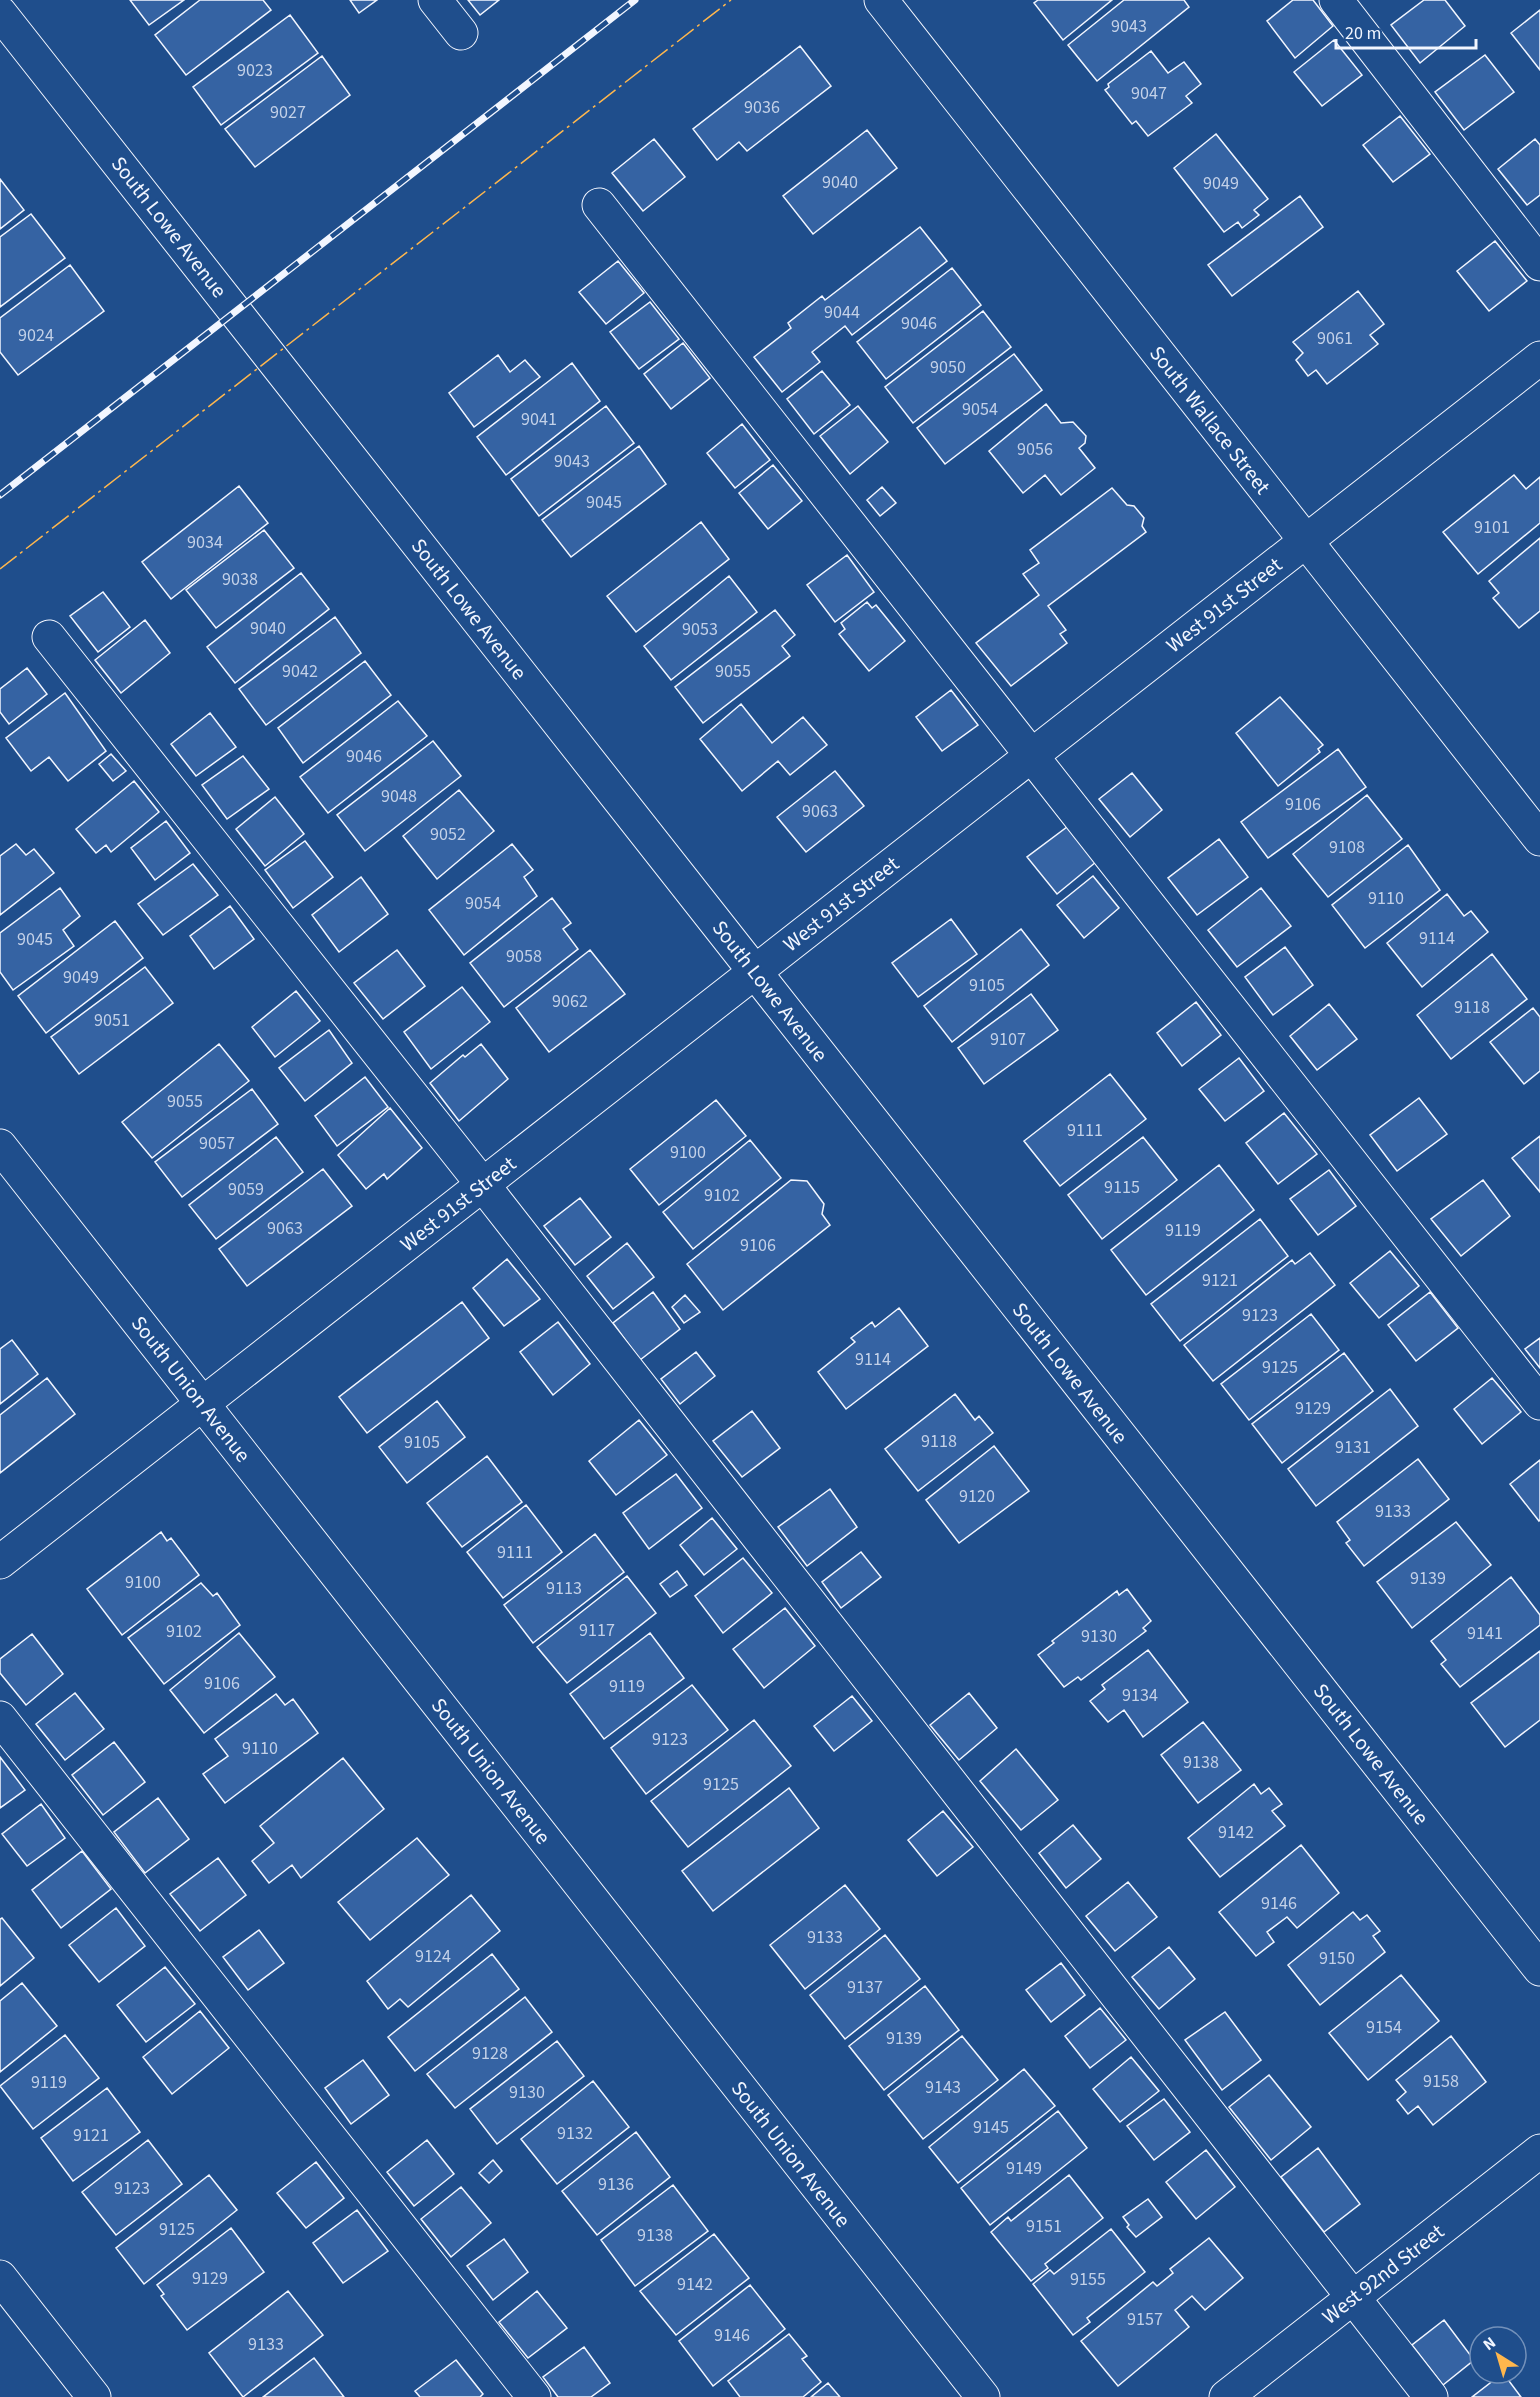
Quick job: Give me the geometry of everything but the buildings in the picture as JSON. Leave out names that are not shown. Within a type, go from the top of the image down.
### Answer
[{"type":"street","points":[[435,0],[461,33]]},
{"type":"street","name":"South Wallace Street","points":[[881,0],[1540,839]]},
{"type":"street","points":[[1336,0],[1540,264]]},
{"type":"street","name":"South Lowe Avenue","points":[[0,13],[1540,1969]]},
{"type":"street","points":[[599,205],[1540,1404]]},
{"type":"street","name":"West 91st Street","points":[[0,1562],[1540,358]]},
{"type":"street","points":[[49,637],[483,1185],[1431,2397]]},
{"type":"street","name":"South Union Avenue","points":[[0,1146],[982,2397]]},
{"type":"street","points":[[0,1718],[534,2397]]},
{"type":"street","name":"West 92nd Street","points":[[1226,2397],[1540,2151]]},
{"type":"street","points":[[0,2277],[94,2397]]},
{"type":"railway","points":[[0,495],[635,0]]},
{"type":"power","points":[[0,569],[731,0]]}]
